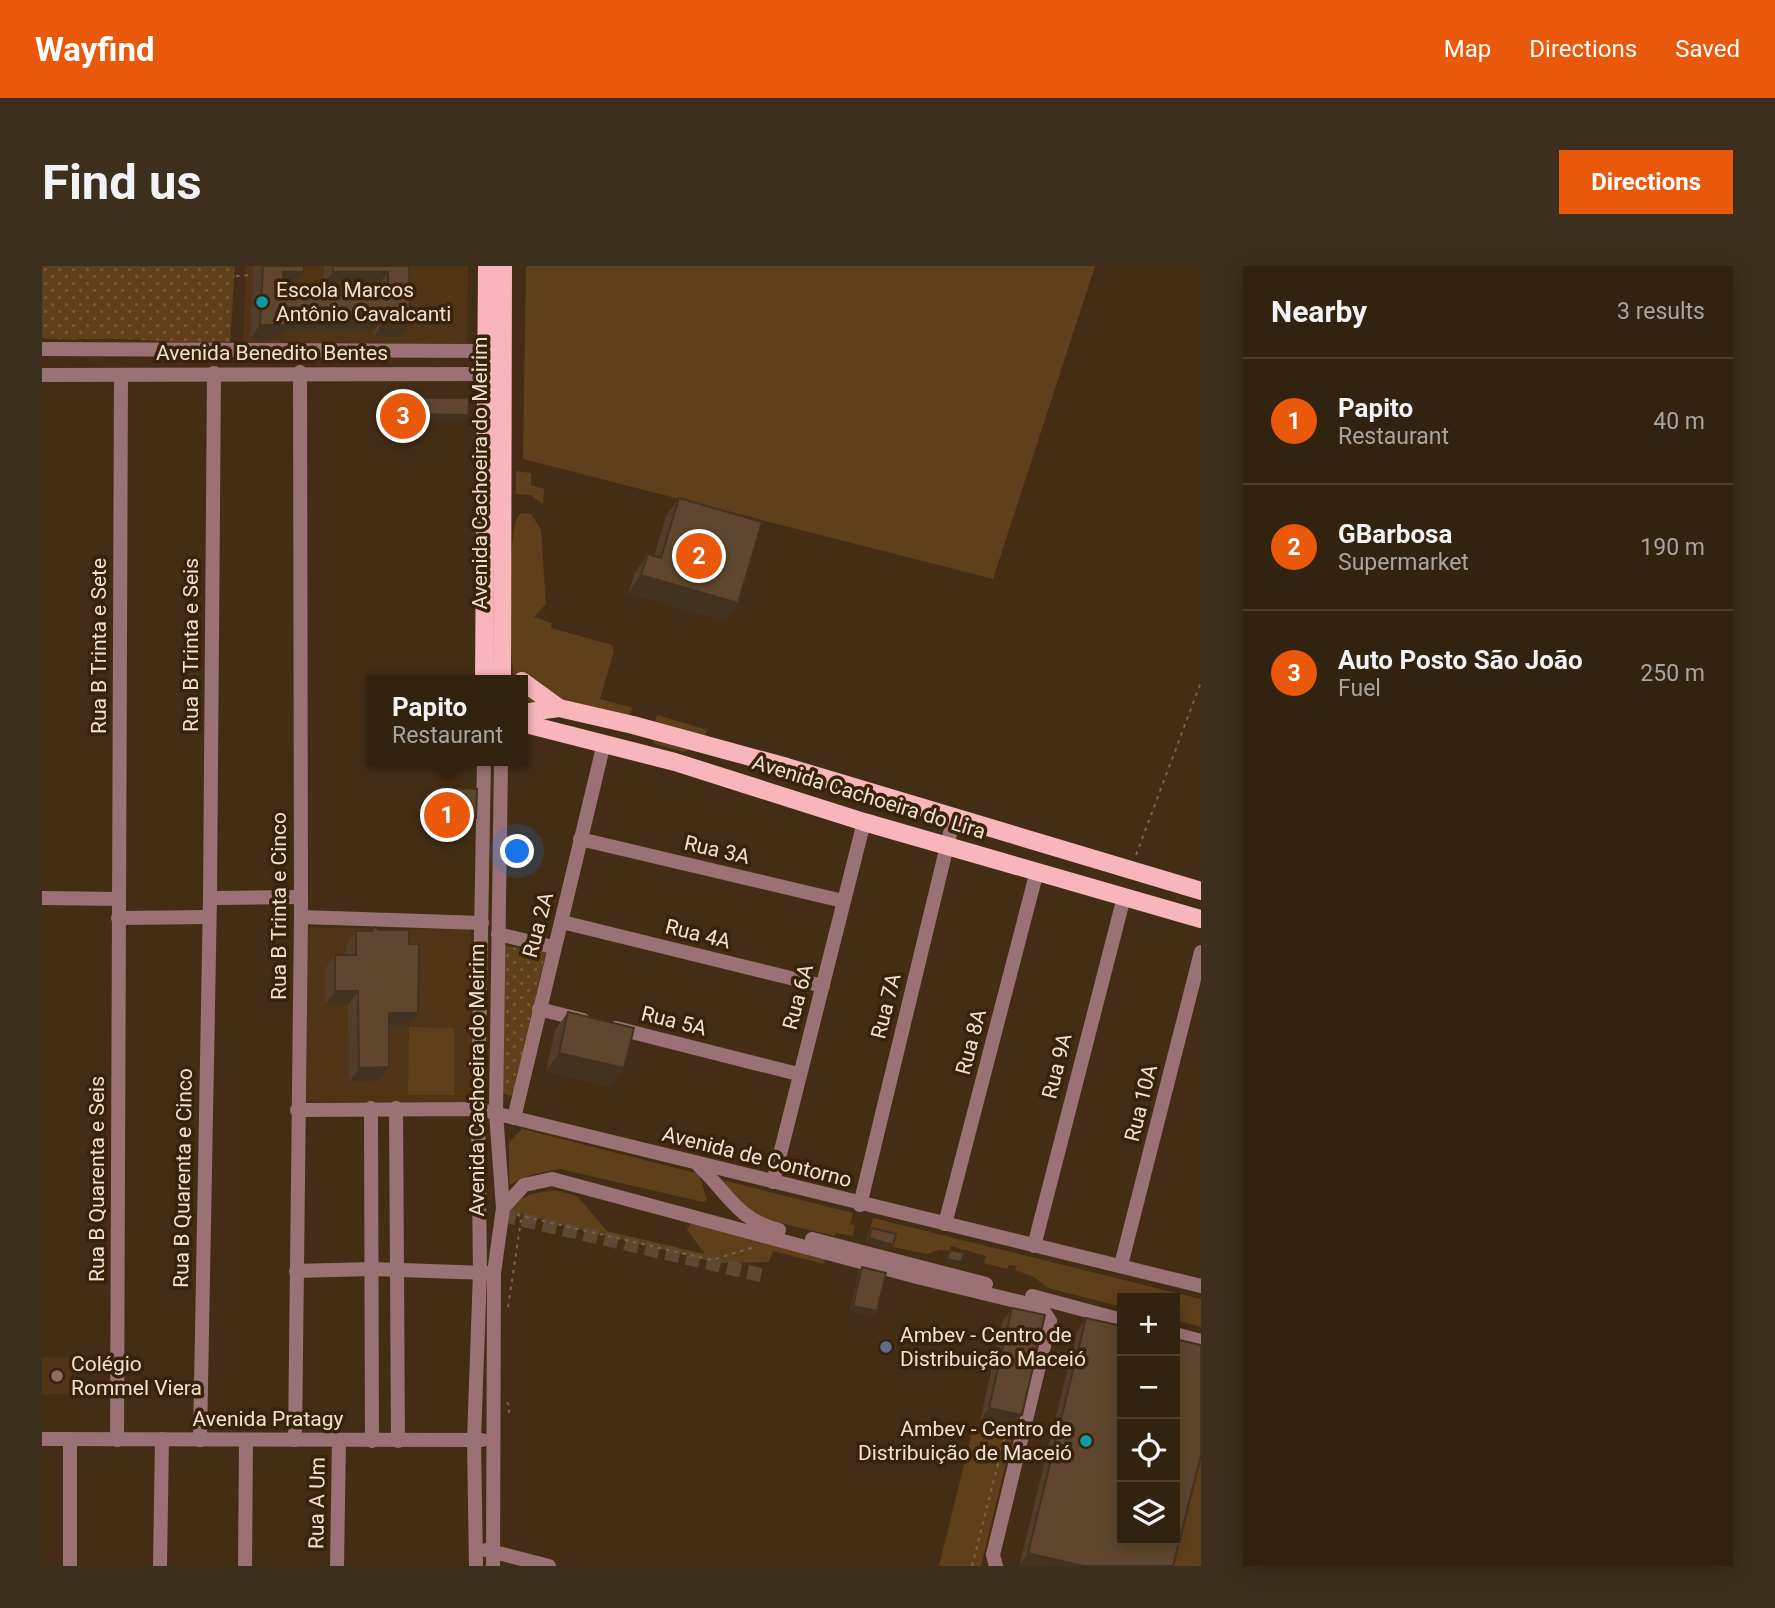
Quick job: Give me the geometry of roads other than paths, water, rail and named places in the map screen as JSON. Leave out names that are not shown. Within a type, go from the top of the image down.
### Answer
[{"type":"main road","name":"Avenida Cachoeira do Meirim","points":[[487,266],[495,351]]},
{"type":"main road","name":"Avenida Cachoeira do Meirim","points":[[484,675],[495,351],[503,266]]},
{"type":"main road","name":"Avenida Cachoeira do Meirim","points":[[494,374],[502,675]]},
{"type":"main road","points":[[503,658],[518,675]]},
{"type":"main road","points":[[528,685],[556,708],[542,719],[546,729]]},
{"type":"main road","name":"Avenida Cachoeira do Lira","points":[[528,712],[556,708],[787,767],[1201,891]]},
{"type":"main road","name":"Avenida Cachoeira do Lira","points":[[528,724],[604,743],[863,822],[1201,919]]},
{"type":"street","name":"Avenida Benedito Bentes","points":[[42,349],[495,351]]},
{"type":"street","points":[[165,351],[166,374]]},
{"type":"street","name":"Avenida Benedito Bentes","points":[[42,375],[300,372],[494,374]]},
{"type":"street","name":"Rua B Trinta e Cinco","points":[[295,1440],[301,917],[300,372]]},
{"type":"street","name":"Rua B Trinta e Seis","points":[[208,918],[214,373]]},
{"type":"street","name":"Rua B Trinta e Sete","points":[[118,918],[121,374]]},
{"type":"street","name":"Rua 2A","points":[[514,1118],[604,743]]},
{"type":"street","name":"Avenida Cachoeira do Meirim","points":[[484,766],[478,1109],[493,1439],[493,1559]]},
{"type":"street","name":"Avenida Cachoeira do Meirim","points":[[476,1566],[474,1440],[487,1273],[503,1208],[496,1113],[501,766]]},
{"type":"street","name":"Rua 7A","points":[[860,1205],[954,817]]},
{"type":"street","name":"Rua 6A","points":[[773,1182],[863,822]]},
{"type":"street","name":"Rua 3A","points":[[580,839],[843,901]]},
{"type":"street","name":"Rua 8A","points":[[945,1224],[1037,871]]},
{"type":"street","points":[[209,898],[301,897]]},
{"type":"street","name":"Rua 9A","points":[[1034,1246],[1124,897]]},
{"type":"street","points":[[42,898],[119,899]]},
{"type":"street","points":[[301,917],[482,923]]},
{"type":"street","points":[[118,918],[208,918]]},
{"type":"street","name":"Rua B Quarenta e Seis","points":[[117,1440],[118,918]]},
{"type":"street","name":"Rua B Quarenta e Cinco","points":[[200,1440],[208,918]]},
{"type":"street","name":"Rua 4A","points":[[562,922],[823,986]]},
{"type":"street","points":[[498,934],[553,947]]},
{"type":"street","name":"Rua 10A","points":[[1121,1265],[1201,952]]},
{"type":"street","name":"Rua 5A","points":[[539,1009],[798,1074]]},
{"type":"street","points":[[371,1108],[372,1441]]},
{"type":"street","points":[[396,1108],[398,1441]]},
{"type":"street","name":"Avenida de Contorno","points":[[298,1110],[478,1109],[860,1205],[1201,1286]]},
{"type":"street","points":[[697,1164],[741,1214],[763,1226],[1117,1319]]},
{"type":"street","points":[[503,1208],[524,1185],[552,1180],[917,1278],[1041,1307],[1050,1321],[993,1555],[996,1566]]},
{"type":"street","points":[[296,1271],[372,1269],[487,1273]]},
{"type":"street","points":[[1180,1335],[1201,1341]]},
{"type":"street","name":"Avenida Pratagy","points":[[42,1439],[493,1439]]},
{"type":"street","points":[[70,1439],[70,1566]]},
{"type":"street","points":[[160,1566],[162,1439]]},
{"type":"street","points":[[245,1566],[246,1440]]},
{"type":"street","name":"Rua A Um","points":[[337,1566],[339,1440]]},
{"type":"street","points":[[476,1548],[493,1559],[546,1566]]},
{"type":"tunnel","points":[[502,1215],[765,1276]]},
{"type":"place","name":"Escola Marcos Antônio Cavalcanti","points":[[262,302]]},
{"type":"place","name":"Auto Posto São João","points":[[403,416]]},
{"type":"place","name":"GBarbosa","points":[[699,556]]},
{"type":"place","name":"Papito","points":[[447,815]]},
{"type":"place","name":"Ambev - Centro de Distribuição Maceió","points":[[886,1347]]},
{"type":"place","name":"Colégio Rommel Viera","points":[[57,1376]]},
{"type":"place","name":"Ambev - Centro de Distribuição de Maceió","points":[[1086,1441]]}]
